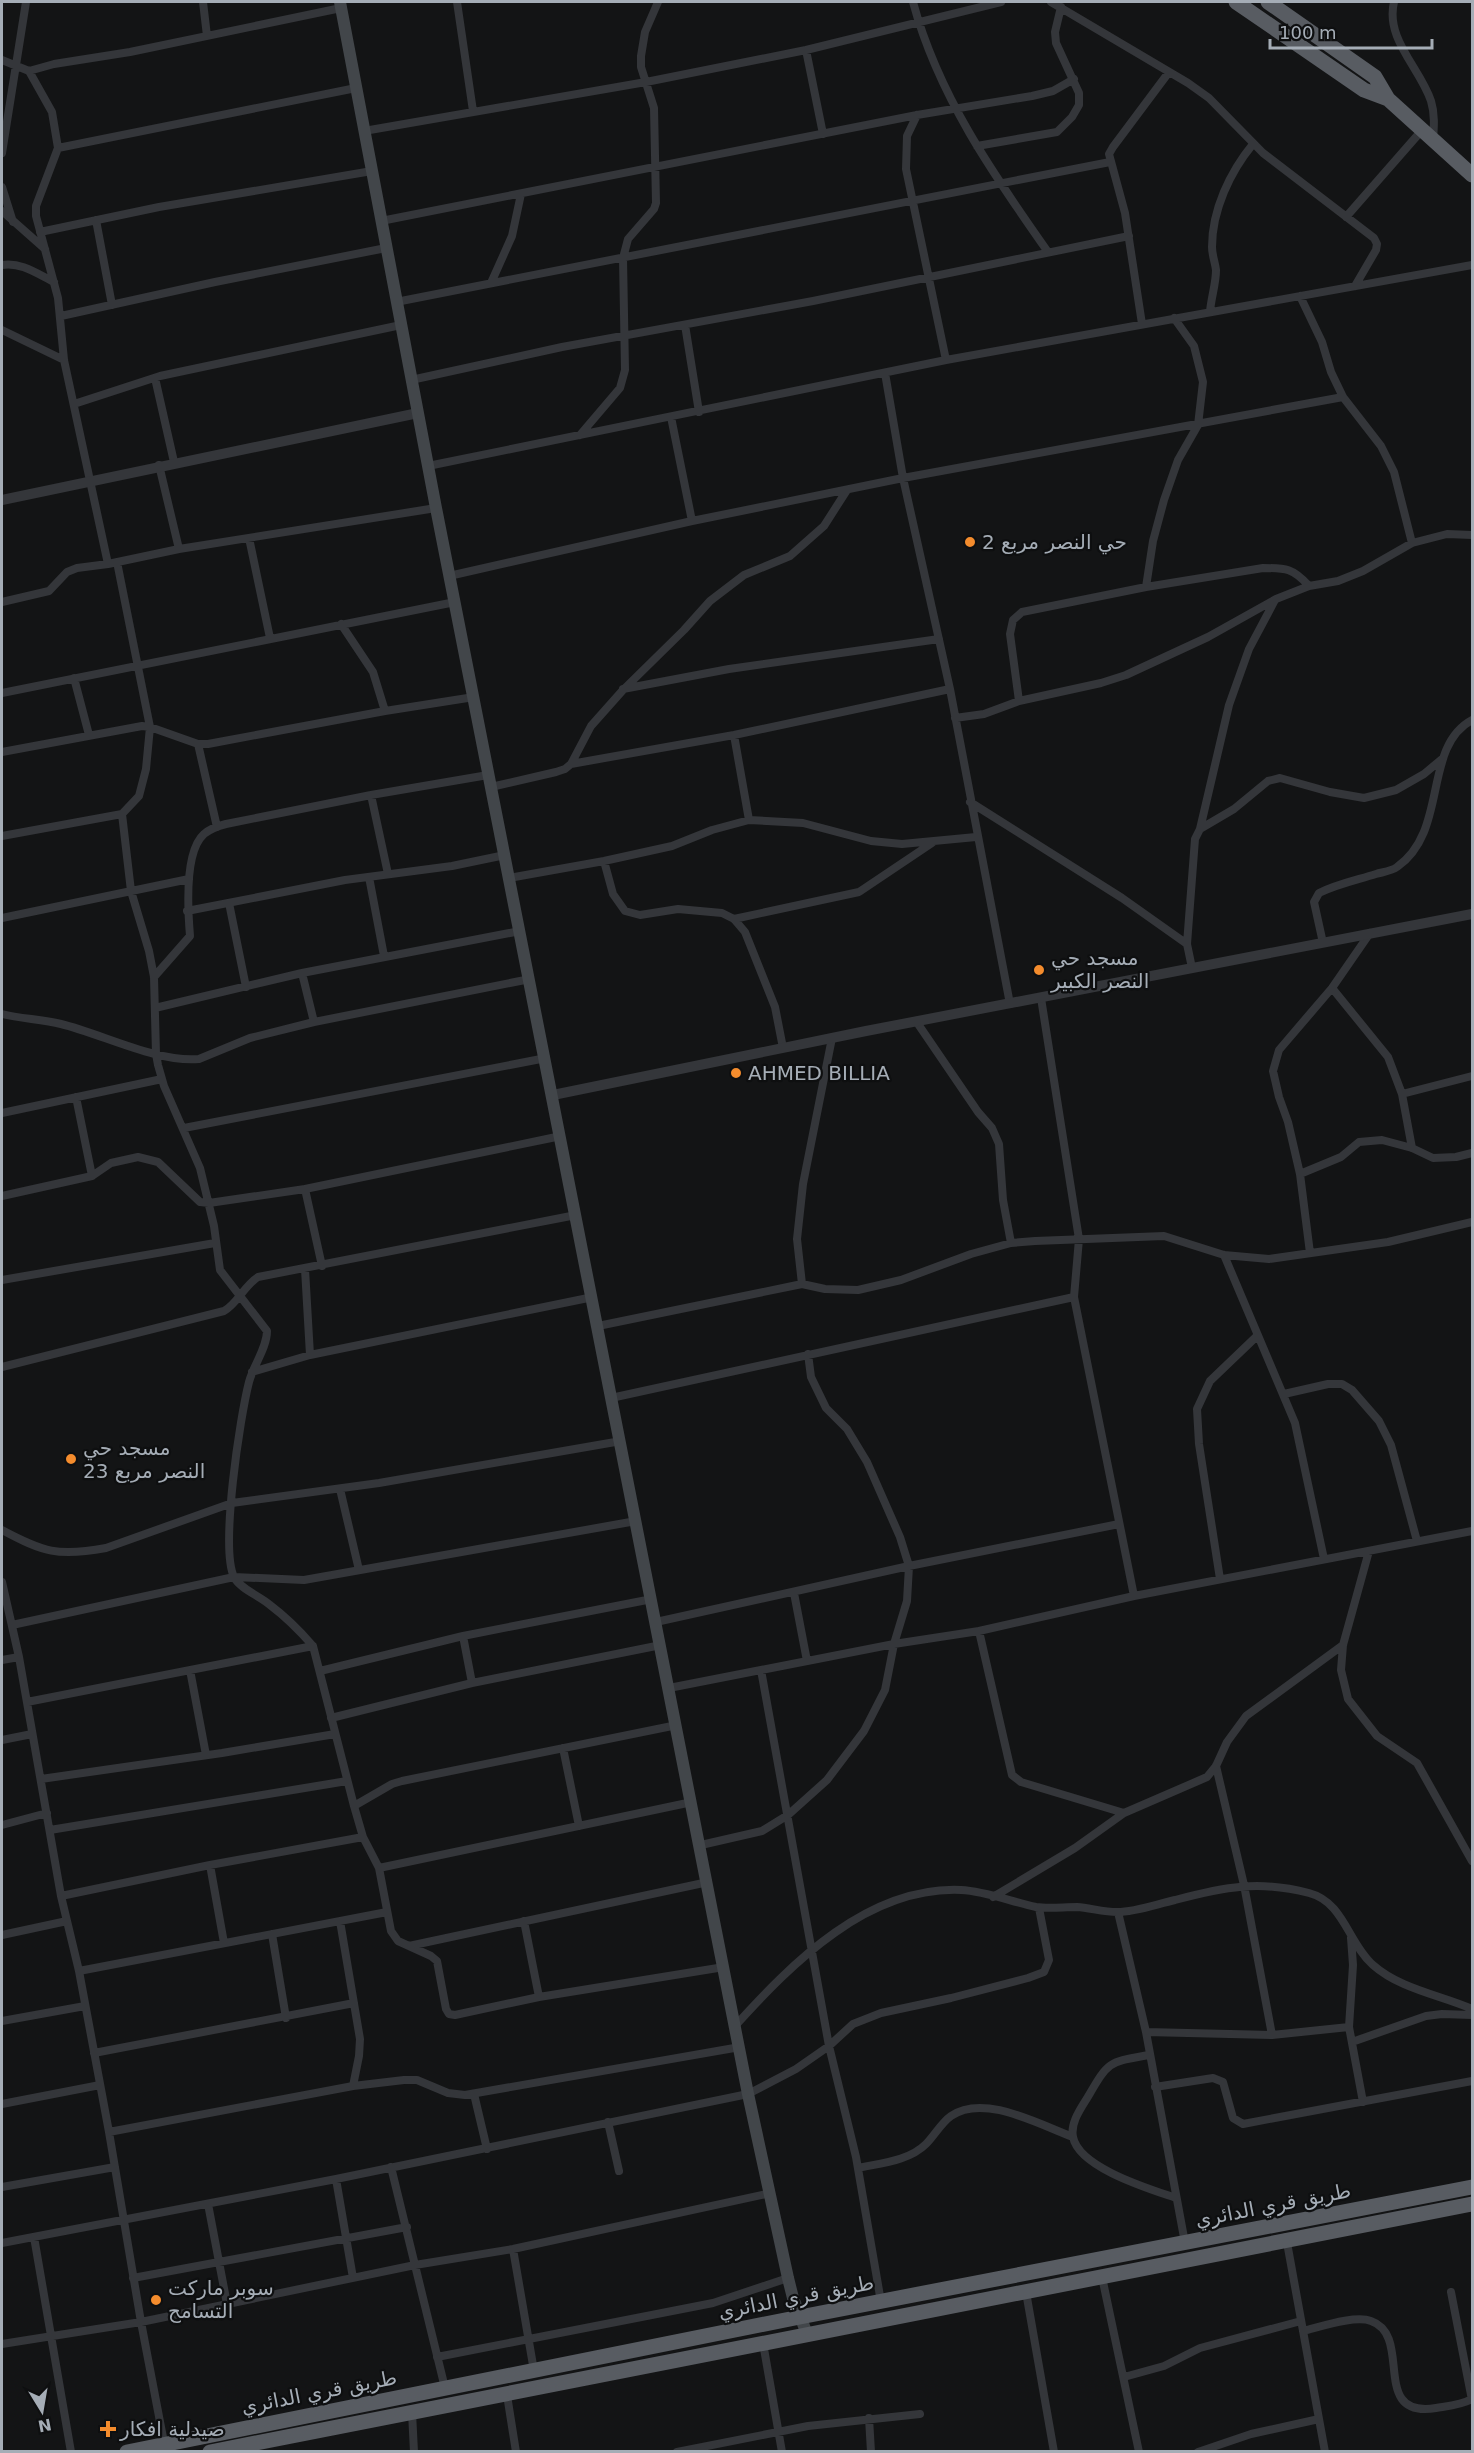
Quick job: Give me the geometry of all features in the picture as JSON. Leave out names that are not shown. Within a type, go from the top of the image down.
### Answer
[{"type":"highway","points":[[1236,2],[1364,90],[1388,99]]},
{"type":"highway","points":[[1268,2],[1375,77],[1388,99],[1473,175]]},
{"type":"highway","name":"طريق قري الدائري","points":[[127,2451],[165,2448],[445,2388],[800,2317],[1473,2187]]},
{"type":"highway","name":"طريق قري الدائري","points":[[210,2451],[507,2395],[1473,2204]]},
{"type":"main road","points":[[340,4],[449,576],[546,1058],[748,2094],[788,2278],[807,2334]]},
{"type":"street","points":[[2,153],[26,2]]},
{"type":"street","points":[[203,2],[207,36]]},
{"type":"street","points":[[458,2],[473,111]]},
{"type":"street","points":[[580,436],[620,388],[625,370],[623,258],[628,239],[656,203],[654,108],[641,67],[641,56],[645,32],[658,2]]},
{"type":"street","points":[[913,2],[918,23],[936,70],[955,108],[1000,184],[1048,252]]},
{"type":"street","points":[[364,131],[646,82],[806,50],[1001,2]]},
{"type":"street","points":[[1052,2],[1209,98],[1253,144],[1289,175],[1374,238],[1377,244],[1355,286]]},
{"type":"street","points":[[1346,217],[1428,134],[1434,116],[1431,101],[1395,31],[1392,18],[1394,2]]},
{"type":"street","points":[[2,60],[29,70],[207,36],[340,4]]},
{"type":"street","points":[[977,146],[1057,132],[1064,128],[1079,105],[1079,93],[1056,43],[1055,32],[1061,7]]},
{"type":"street","points":[[806,50],[823,134]]},
{"type":"street","points":[[2,836],[122,814],[139,796],[146,769],[150,727],[137,665],[90,481],[64,360],[61,316],[40,232],[36,206],[58,147],[52,112],[29,70]]},
{"type":"street","points":[[1142,324],[1129,236],[1109,154],[1169,72]]},
{"type":"street","points":[[381,221],[917,115],[1032,96],[1053,91],[1074,80]]},
{"type":"street","points":[[58,147],[356,88]]},
{"type":"street","points":[[917,115],[907,136],[906,169],[946,360]]},
{"type":"street","points":[[1210,312],[1216,269],[1212,250],[1213,230],[1233,171],[1253,144]]},
{"type":"street","points":[[396,302],[1110,162]]},
{"type":"street","points":[[40,232],[372,171]]},
{"type":"street","points":[[2,187],[14,222]]},
{"type":"street","points":[[490,283],[512,236],[521,194]]},
{"type":"street","points":[[2,211],[46,249]]},
{"type":"street","points":[[96,220],[112,305]]},
{"type":"street","points":[[411,380],[1129,236]]},
{"type":"street","points":[[61,316],[386,248]]},
{"type":"street","points":[[2,265],[12,263],[23,266],[54,282]]},
{"type":"street","points":[[428,466],[946,360],[1473,266]]},
{"type":"street","points":[[1300,296],[1322,342],[1330,372],[1343,397],[1381,446],[1395,472],[1412,543]]},
{"type":"street","points":[[1146,587],[1153,541],[1164,500],[1178,460],[1198,425],[1203,382],[1194,346],[1174,318]]},
{"type":"street","points":[[74,404],[155,378],[401,325]]},
{"type":"street","points":[[685,325],[699,412]]},
{"type":"street","points":[[2,330],[64,360]]},
{"type":"street","points":[[885,373],[903,478],[950,689],[976,837],[1010,1004]]},
{"type":"street","points":[[155,378],[174,462]]},
{"type":"street","points":[[449,576],[692,521],[903,478],[1343,397]]},
{"type":"street","points":[[2,500],[159,465],[418,413]]},
{"type":"street","points":[[671,417],[692,521]]},
{"type":"street","points":[[159,465],[179,549]]},
{"type":"street","points":[[154,977],[189,939],[189,879],[196,846],[205,833],[217,826],[371,795],[565,770],[571,764],[591,726],[710,601],[744,575],[790,556],[824,526],[847,490]]},
{"type":"street","points":[[2,602],[49,591],[71,570],[179,549],[436,508]]},
{"type":"street","points":[[955,718],[984,714],[1019,701],[1101,683],[1126,675],[1208,637],[1276,600],[1309,586],[1338,580],[1363,571],[1412,543],[1447,534],[1473,535]]},
{"type":"street","points":[[249,538],[270,638]]},
{"type":"street","points":[[1019,701],[1010,634],[1013,620],[1022,612],[1146,587],[1263,568],[1281,568],[1296,572],[1309,586]]},
{"type":"street","points":[[1192,968],[1187,944],[1195,839],[1200,830],[1229,705],[1249,649],[1276,600]]},
{"type":"street","points":[[2,693],[455,603]]},
{"type":"street","points":[[341,624],[373,672],[385,711]]},
{"type":"street","points":[[623,690],[729,669],[939,639]]},
{"type":"street","points":[[74,678],[89,735]]},
{"type":"street","points":[[571,764],[734,735],[950,689]]},
{"type":"street","points":[[2,752],[142,726],[198,744],[228,741],[385,711],[474,697]]},
{"type":"street","points":[[1323,943],[1314,902],[1319,893],[1396,868],[1414,852],[1425,834],[1432,812],[1442,759],[1455,736],[1473,720]]},
{"type":"street","points":[[734,735],[749,820]]},
{"type":"street","points":[[198,744],[217,826]]},
{"type":"street","points":[[1200,830],[1234,810],[1268,781],[1280,778],[1330,792],[1365,798],[1396,790],[1424,774],[1442,759]]},
{"type":"street","points":[[371,795],[388,874]]},
{"type":"street","points":[[970,802],[1122,898],[1187,944]]},
{"type":"street","points":[[122,814],[131,891],[154,977],[156,1054],[162,1079],[200,1168],[209,1203],[220,1270],[267,1331],[252,1372],[240,1428],[228,1547],[234,1577],[240,1584],[269,1603],[313,1646],[363,1837],[379,1868],[394,1937],[437,1961],[446,2009],[452,2015],[539,1997],[724,1967]]},
{"type":"street","points":[[509,878],[672,846],[712,830],[749,820],[803,822],[871,841],[902,844],[933,843],[976,837]]},
{"type":"street","points":[[734,918],[859,892],[933,843]]},
{"type":"street","points":[[188,911],[369,877],[452,866],[505,855]]},
{"type":"street","points":[[604,861],[613,894],[625,910],[640,915],[678,909],[722,913],[734,918],[745,932],[769,991],[775,1007],[783,1048]]},
{"type":"street","points":[[369,877],[384,956]]},
{"type":"street","points":[[2,918],[189,879]]},
{"type":"street","points":[[229,903],[246,987]]},
{"type":"street","points":[[553,1095],[832,1038],[1473,914]]},
{"type":"street","points":[[156,1008],[302,973],[520,931]]},
{"type":"street","points":[[1310,1253],[1300,1174],[1273,1071],[1279,1050],[1332,988],[1370,933]]},
{"type":"street","points":[[302,973],[314,1022]]},
{"type":"street","points":[[2,1014],[59,1024],[156,1054],[199,1059],[249,1038],[314,1022],[530,979]]},
{"type":"street","points":[[1332,988],[1388,1058],[1402,1094],[1412,1148]]},
{"type":"street","points":[[1041,998],[1079,1239],[1074,1297],[1134,1596]]},
{"type":"street","points":[[916,1022],[978,1112],[992,1128],[999,1144],[1003,1200],[1011,1243]]},
{"type":"street","points":[[802,1284],[797,1239],[803,1185],[832,1038]]},
{"type":"street","points":[[184,1128],[546,1058]]},
{"type":"street","points":[[1402,1094],[1473,1076]]},
{"type":"street","points":[[2,1113],[162,1079]]},
{"type":"street","points":[[76,1097],[93,1176]]},
{"type":"street","points":[[2,1196],[93,1176],[111,1163],[145,1157],[158,1162],[196,1200],[209,1203],[305,1189],[561,1136]]},
{"type":"street","points":[[1300,1174],[1341,1157],[1359,1142],[1383,1140],[1412,1148],[1433,1158],[1456,1157],[1473,1153]]},
{"type":"street","points":[[305,1189],[322,1266]]},
{"type":"street","points":[[2,1367],[224,1311],[234,1304],[238,1294],[257,1277],[576,1215]]},
{"type":"street","points":[[598,1326],[802,1284],[825,1289],[858,1290],[901,1281],[971,1254],[1011,1243],[1164,1236],[1224,1255],[1269,1259],[1388,1242],[1473,1222]]},
{"type":"street","points":[[2,1280],[215,1243]]},
{"type":"street","points":[[1224,1255],[1295,1423],[1324,1559]]},
{"type":"street","points":[[305,1269],[310,1355]]},
{"type":"street","points":[[611,1398],[1074,1297]]},
{"type":"street","points":[[252,1372],[310,1355],[593,1298]]},
{"type":"street","points":[[1220,1580],[1199,1444],[1197,1409],[1210,1381],[1257,1336]]},
{"type":"street","points":[[701,1845],[762,1831],[788,1815],[827,1780],[864,1731],[885,1690],[894,1644],[908,1601],[909,1566],[900,1537],[867,1462],[847,1429],[826,1408],[812,1377],[808,1354]]},
{"type":"street","points":[[1284,1394],[1328,1384],[1342,1384],[1352,1390],[1379,1421],[1391,1445],[1417,1541]]},
{"type":"street","points":[[2,1530],[35,1548],[48,1552],[86,1552],[106,1548],[232,1503],[340,1489],[621,1441]]},
{"type":"street","points":[[340,1489],[359,1570]]},
{"type":"street","points":[[12,1625],[234,1577],[304,1580],[636,1521]]},
{"type":"street","points":[[656,1622],[909,1566],[1119,1524]]},
{"type":"street","points":[[669,1688],[894,1644],[979,1631],[1134,1596],[1473,1531]]},
{"type":"street","points":[[1369,1551],[1343,1645],[1341,1670],[1348,1699],[1377,1736],[1417,1763],[1472,1859]]},
{"type":"street","points":[[2,1582],[19,1657],[61,1896],[79,1971],[165,2448]]},
{"type":"street","points":[[794,1593],[807,1661]]},
{"type":"street","points":[[320,1671],[463,1636],[652,1599]]},
{"type":"street","points":[[979,1631],[1012,1775],[1021,1782],[1124,1813]]},
{"type":"street","points":[[463,1636],[472,1683]]},
{"type":"street","points":[[331,1718],[472,1683],[661,1645]]},
{"type":"street","points":[[993,1897],[1075,1848],[1124,1813],[1206,1777],[1216,1766],[1227,1742],[1246,1716],[1343,1645]]},
{"type":"street","points":[[27,1702],[313,1646]]},
{"type":"street","points":[[2,1660],[19,1657]]},
{"type":"street","points":[[190,1670],[206,1755]]},
{"type":"street","points":[[761,1670],[830,2046],[858,2168],[881,2302]]},
{"type":"street","points":[[354,1806],[402,1781],[677,1725]]},
{"type":"street","points":[[2,1740],[32,1734]]},
{"type":"street","points":[[40,1779],[335,1734]]},
{"type":"street","points":[[562,1748],[579,1826]]},
{"type":"street","points":[[1216,1766],[1244,1885],[1272,2035]]},
{"type":"street","points":[[50,1830],[347,1781]]},
{"type":"street","points":[[379,1868],[692,1802]]},
{"type":"street","points":[[2,1825],[47,1813]]},
{"type":"street","points":[[61,1896],[210,1864],[363,1837]]},
{"type":"street","points":[[210,1864],[224,1943]]},
{"type":"street","points":[[409,1946],[708,1882]]},
{"type":"street","points":[[735,2026],[764,1994],[813,1948],[838,1930],[883,1905],[920,1893],[962,1890],[1039,1908],[1078,1907],[1118,1912],[1244,1885],[1311,1893],[1335,1906],[1351,1938],[1372,1965],[1391,1978],[1473,2009]]},
{"type":"street","points":[[2,2243],[487,2149],[748,2094],[796,2069],[830,2046],[853,2024],[881,2013],[942,2001],[1044,1972],[1048,1960],[1039,1908]]},
{"type":"street","points":[[79,1971],[387,1911]]},
{"type":"street","points":[[1118,1912],[1146,2032],[1185,2243]]},
{"type":"street","points":[[2,1935],[67,1921]]},
{"type":"street","points":[[340,1921],[360,2048],[353,2086]]},
{"type":"street","points":[[524,1921],[539,1997]]},
{"type":"street","points":[[272,1934],[286,2018]]},
{"type":"street","points":[[1351,1938],[1353,1991],[1349,2008],[1349,2027],[1363,2102]]},
{"type":"street","points":[[94,2053],[286,2018],[354,2003]]},
{"type":"street","points":[[2,2021],[85,2006]]},
{"type":"street","points":[[1352,2042],[1426,2016],[1473,2015]]},
{"type":"street","points":[[1146,2032],[1272,2035],[1349,2027]]},
{"type":"street","points":[[109,2132],[353,2086],[411,2079],[456,2095],[474,2094],[740,2047]]},
{"type":"street","points":[[1149,2055],[1112,2062],[1099,2077],[1078,2114],[1073,2136],[1077,2146],[1090,2160],[1124,2180],[1176,2198]]},
{"type":"street","points":[[1155,2087],[1219,2079],[1223,2082],[1233,2118],[1243,2124],[1473,2081]]},
{"type":"street","points":[[2,2104],[100,2085]]},
{"type":"street","points":[[474,2094],[487,2149]]},
{"type":"street","points":[[858,2168],[906,2157],[919,2150],[953,2114],[966,2110],[1001,2110],[1073,2136]]},
{"type":"street","points":[[608,2122],[619,2171]]},
{"type":"street","points":[[2,2187],[115,2167]]},
{"type":"street","points":[[391,2167],[445,2388]]},
{"type":"street","points":[[336,2179],[352,2278]]},
{"type":"street","points":[[2,2344],[141,2322],[415,2265],[513,2249],[771,2193]]},
{"type":"street","points":[[208,2204],[227,2304]]},
{"type":"street","points":[[1283,2224],[1325,2451]]},
{"type":"street","points":[[133,2278],[407,2227]]},
{"type":"street","points":[[34,2237],[71,2451]]},
{"type":"street","points":[[513,2249],[534,2371]]},
{"type":"street","points":[[1102,2277],[1139,2451]]},
{"type":"street","points":[[437,2357],[713,2303],[788,2278]]},
{"type":"street","points":[[1026,2292],[1054,2451]]},
{"type":"street","points":[[1303,2331],[1359,2319],[1375,2322],[1387,2335],[1400,2396],[1407,2405],[1424,2410],[1472,2400],[1451,2292]]},
{"type":"street","points":[[1124,2377],[1157,2369],[1200,2348],[1301,2321]]},
{"type":"street","points":[[763,2343],[782,2451]]},
{"type":"street","points":[[507,2395],[516,2451]]},
{"type":"street","points":[[412,2412],[414,2451]]},
{"type":"street","points":[[677,2451],[778,2430],[920,2414]]},
{"type":"street","points":[[869,2418],[871,2451]]},
{"type":"street","points":[[1198,2451],[1251,2434],[1319,2419]]},
{"type":"place","name":"حي النصر مربع 2","points":[[970,542]]},
{"type":"place","name":"مسجد حي النصر الكبير","points":[[1039,970]]},
{"type":"place","name":"AHMED BILLIA","points":[[736,1073]]},
{"type":"place","name":"مسجد حي النصر مربع 23","points":[[71,1459]]},
{"type":"place","name":"سوبر ماركت التسامح","points":[[156,2300]]},
{"type":"place","name":"صيدلية افكار","points":[[108,2429]]}]
